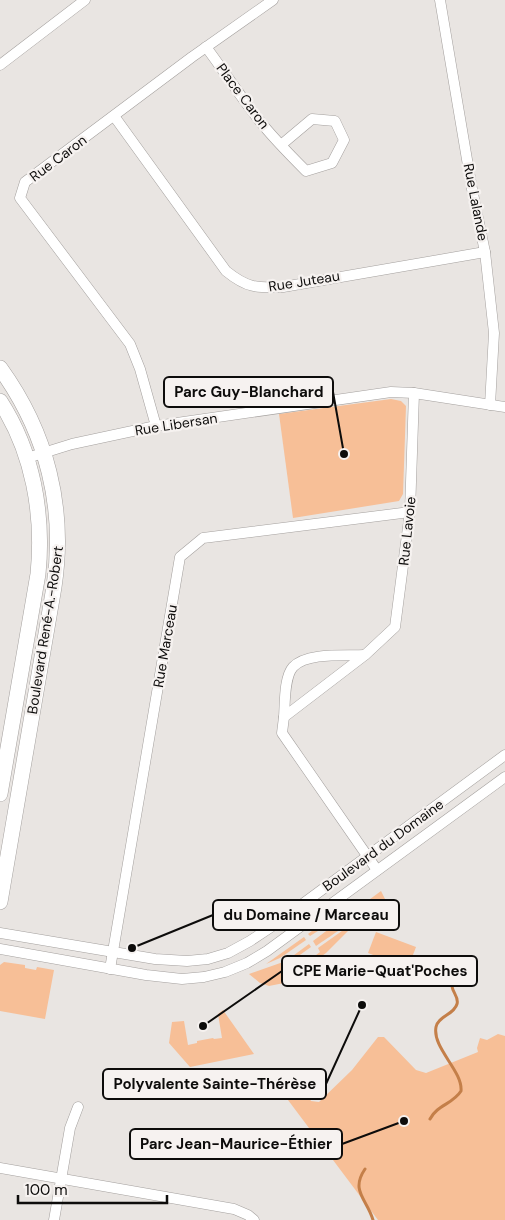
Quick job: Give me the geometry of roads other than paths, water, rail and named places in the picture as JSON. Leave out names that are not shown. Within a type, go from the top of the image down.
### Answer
[{"type":"street","points":[[0,65],[85,0]]},
{"type":"street","name":"Rue Caron","points":[[156,426],[140,369],[130,344],[20,198],[24,182],[206,47],[273,0]]},
{"type":"street","name":"Rue Lalande","points":[[440,0],[472,189],[485,252],[494,333],[490,405]]},
{"type":"street","name":"Place Caron","points":[[206,47],[259,119],[281,145],[306,171],[332,162],[344,140],[335,121],[312,119],[281,145]]},
{"type":"street","name":"Rue Juteau","points":[[114,116],[226,271],[240,282],[258,288],[283,287],[485,252]]},
{"type":"street","name":"Boulevard René-A.-Robert","points":[[0,368],[24,406],[45,452],[57,510],[59,538],[57,567],[0,902]]},
{"type":"street","name":"Rue Libersan","points":[[27,458],[72,444],[156,426],[391,392],[414,393],[505,407]]},
{"type":"street","name":"Rue Lavoie","points":[[284,717],[365,655],[395,627],[410,512],[414,393]]},
{"type":"street","name":"Boulevard René-A.-Robert","points":[[0,401],[14,426],[27,458],[37,503],[40,535],[39,567],[0,794]]},
{"type":"street","name":"Rue Marceau","points":[[110,969],[180,557],[203,538],[410,512]]},
{"type":"street","points":[[365,655],[310,658],[292,668],[286,684],[282,733],[377,870]]},
{"type":"street","name":"Boulevard du Domaine","points":[[0,933],[176,961],[201,960],[221,956],[274,926],[505,755]]},
{"type":"street","name":"Boulevard du Domaine","points":[[0,949],[155,977],[182,979],[204,977],[225,972],[247,963],[267,951],[505,777]]},
{"type":"street","points":[[54,1220],[70,1128],[78,1107]]},
{"type":"street","points":[[0,1168],[230,1208],[243,1212],[254,1220]]},
{"type":"street","points":[[228,1220],[230,1208]]},
{"type":"waterway","points":[[430,1119],[433,1114],[454,1099],[461,1091],[457,1076],[438,1043],[436,1035],[437,1023],[453,1011],[457,1004],[457,998],[452,989],[455,975]]},
{"type":"waterway","points":[[365,1169],[359,1183],[359,1189],[373,1220]]},
{"type":"place","name":"Parc Guy-Blanchard","points":[[344,454]]},
{"type":"place","name":"du Domaine / Marceau","points":[[132,948]]},
{"type":"place","name":"Polyvalente Sainte-Thérèse","points":[[362,1005]]},
{"type":"place","name":"CPE Marie-Quat'Poches","points":[[203,1026]]},
{"type":"place","name":"Parc Jean-Maurice-Éthier","points":[[404,1121]]}]
